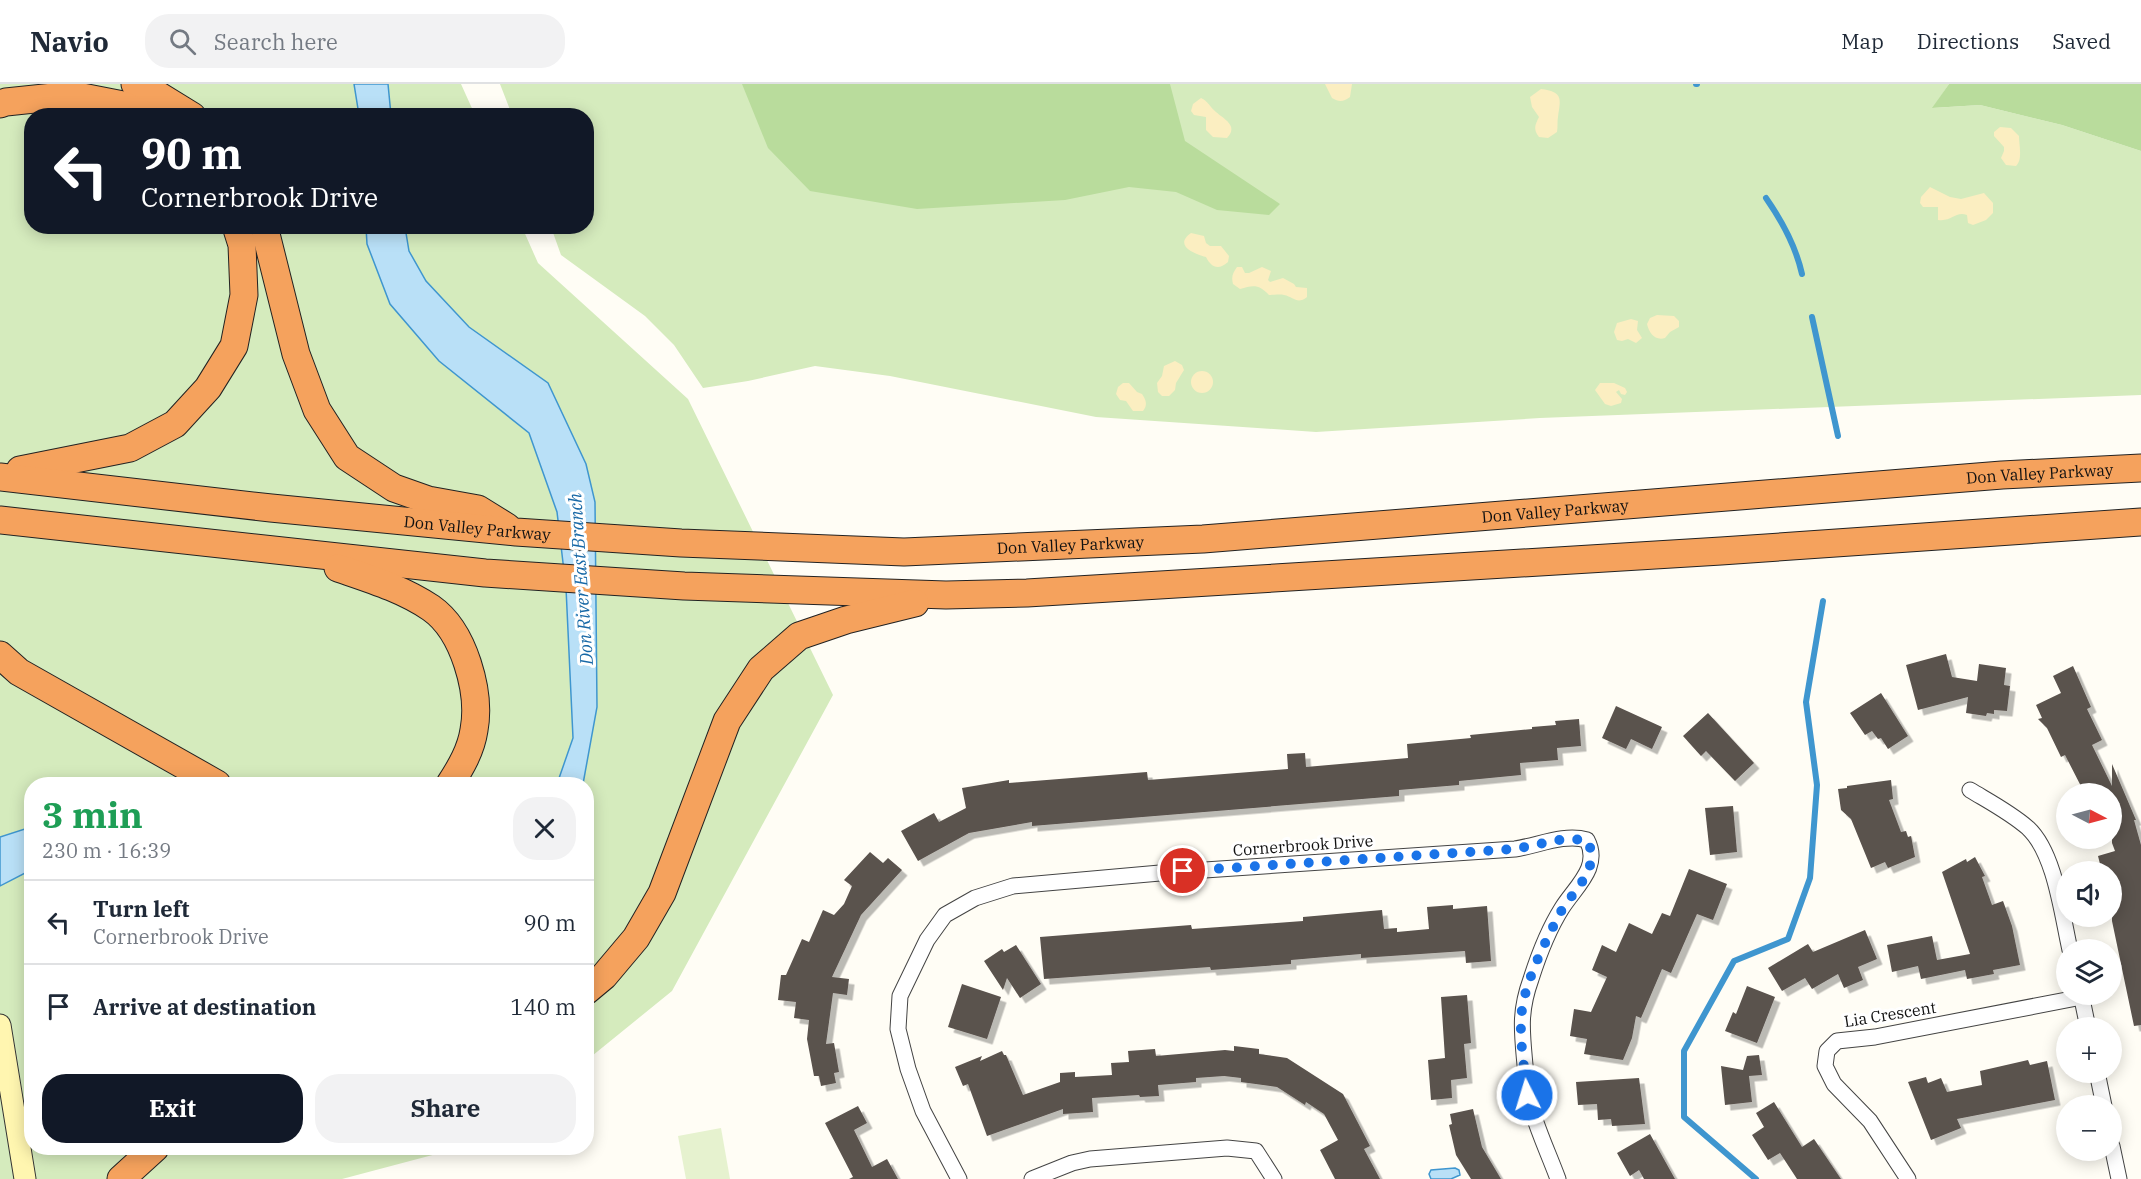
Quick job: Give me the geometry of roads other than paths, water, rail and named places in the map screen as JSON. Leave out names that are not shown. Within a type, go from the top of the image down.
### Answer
[{"type":"highway","points":[[135,84],[148,89],[179,108]]},
{"type":"highway","points":[[0,104],[72,95],[129,108]]},
{"type":"highway","points":[[0,475],[130,448],[175,423],[182,416],[208,388],[234,346],[244,295],[242,245],[239,234]]},
{"type":"highway","points":[[266,234],[296,354],[317,410],[347,457],[394,488],[428,500],[478,509],[516,532]]},
{"type":"highway","name":"Don Valley Parkway","points":[[0,475],[271,508],[516,532],[681,543],[904,552],[1203,539],[1990,476],[2141,468]]},
{"type":"highway","points":[[0,520],[485,573],[684,586],[946,595],[1051,592],[2141,522]]},
{"type":"highway","points":[[291,552],[381,583],[410,596],[433,610],[452,632],[462,649],[469,669],[476,712],[475,728],[467,757],[454,777]]},
{"type":"highway","points":[[594,984],[604,976],[636,938],[662,893],[727,721],[762,669],[799,636],[846,621],[946,595]]},
{"type":"highway","points":[[0,655],[19,672],[205,777]]},
{"type":"highway","points":[[121,1179],[147,1155]]},
{"type":"main road","points":[[0,1025],[25,1179]]},
{"type":"street","points":[[1970,790],[2003,809],[2029,830],[2042,846],[2067,939]]},
{"type":"street","name":"Cornerbrook Drive","points":[[959,1179],[923,1111],[908,1069],[898,1029],[900,996],[927,940],[945,915],[975,898],[1013,886],[1160,873],[1515,849],[1564,839],[1587,840],[1592,849],[1592,861],[1576,892],[1562,908],[1541,953],[1530,979],[1521,1021],[1527,1095],[1558,1179]]},
{"type":"street","name":"Lia Crescent","points":[[1908,1179],[1870,1121],[1834,1084],[1825,1066],[1827,1051],[1837,1041],[1875,1037],[2056,1001]]},
{"type":"street","points":[[1032,1179],[1072,1163],[1090,1160],[1227,1148],[1256,1151],[1274,1179]]},
{"type":"street","points":[[2115,1161],[2118,1179]]},
{"type":"water","points":[[354,84],[388,84],[390,108],[358,108]]},
{"type":"water","name":"Don River East Branch","points":[[366,234],[406,234],[409,251],[426,281],[469,327],[548,383],[586,464],[595,502],[597,707],[584,777],[559,777],[573,738],[566,588],[557,512],[529,433],[439,361],[390,304],[367,244]]},
{"type":"water","points":[[24,829],[24,874],[0,886],[0,837]]},
{"type":"water","points":[[1455,1168],[1459,1170],[1460,1175],[1451,1179],[1431,1179],[1429,1174],[1431,1170]]},
{"type":"waterway","points":[[1766,198],[1788,234],[1802,274]]},
{"type":"waterway","points":[[1812,317],[1838,436]]},
{"type":"waterway","points":[[1756,1179],[1684,1117],[1684,1051],[1734,961],[1788,939],[1810,878],[1817,785],[1806,702],[1823,601]]}]
